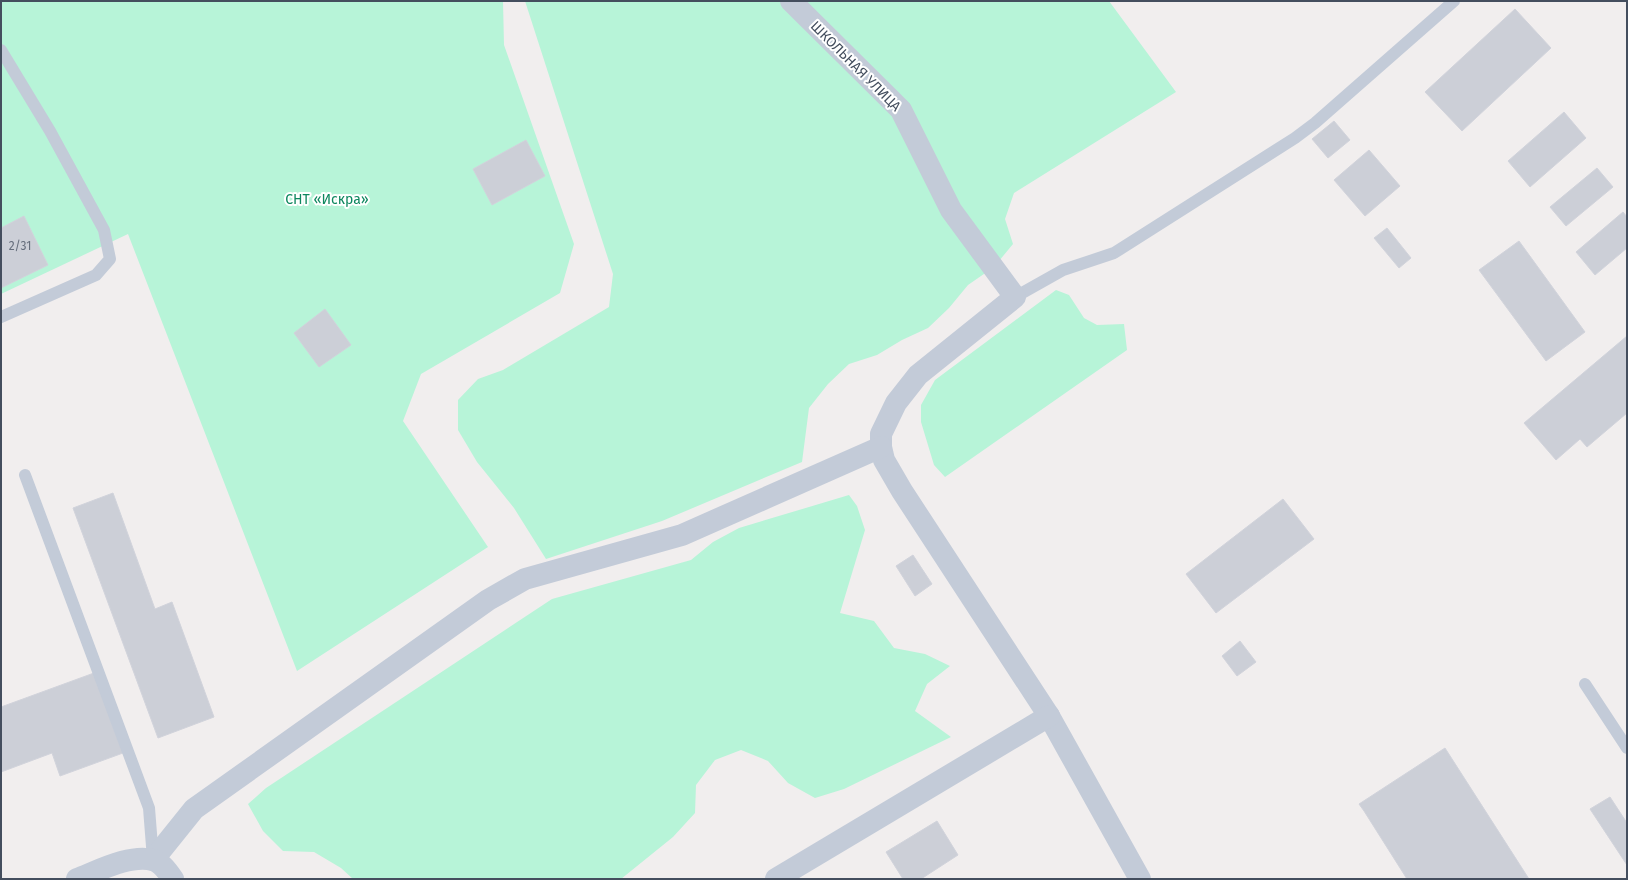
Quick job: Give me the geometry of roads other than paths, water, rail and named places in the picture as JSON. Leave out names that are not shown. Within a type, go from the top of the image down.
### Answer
[{"type":"street","name":"ШКОЛЬНАЯ УЛИЦА","points":[[791,1],[902,110],[951,210],[1015,297]]},
{"type":"street","points":[[1015,297],[918,375],[896,403],[881,434],[881,446],[884,460],[902,491],[1049,716],[1140,879]]},
{"type":"street","points":[[153,860],[194,809],[488,600],[525,579],[682,535],[881,446]]},
{"type":"street","points":[[776,879],[1049,716]]},
{"type":"street","points":[[77,879],[129,860],[153,860],[165,868],[173,879]]},
{"type":"lane","points":[[1015,297],[1063,270],[1114,253],[1295,138],[1315,123],[1454,1]]},
{"type":"lane","points":[[1,50],[50,131],[104,230],[110,259],[96,275],[1,317]]},
{"type":"lane","points":[[25,475],[149,808],[153,860]]},
{"type":"lane","points":[[1585,684],[1627,748]]},
{"type":"park label","name":"СНТ «Искра»","points":[[327,199]]}]
